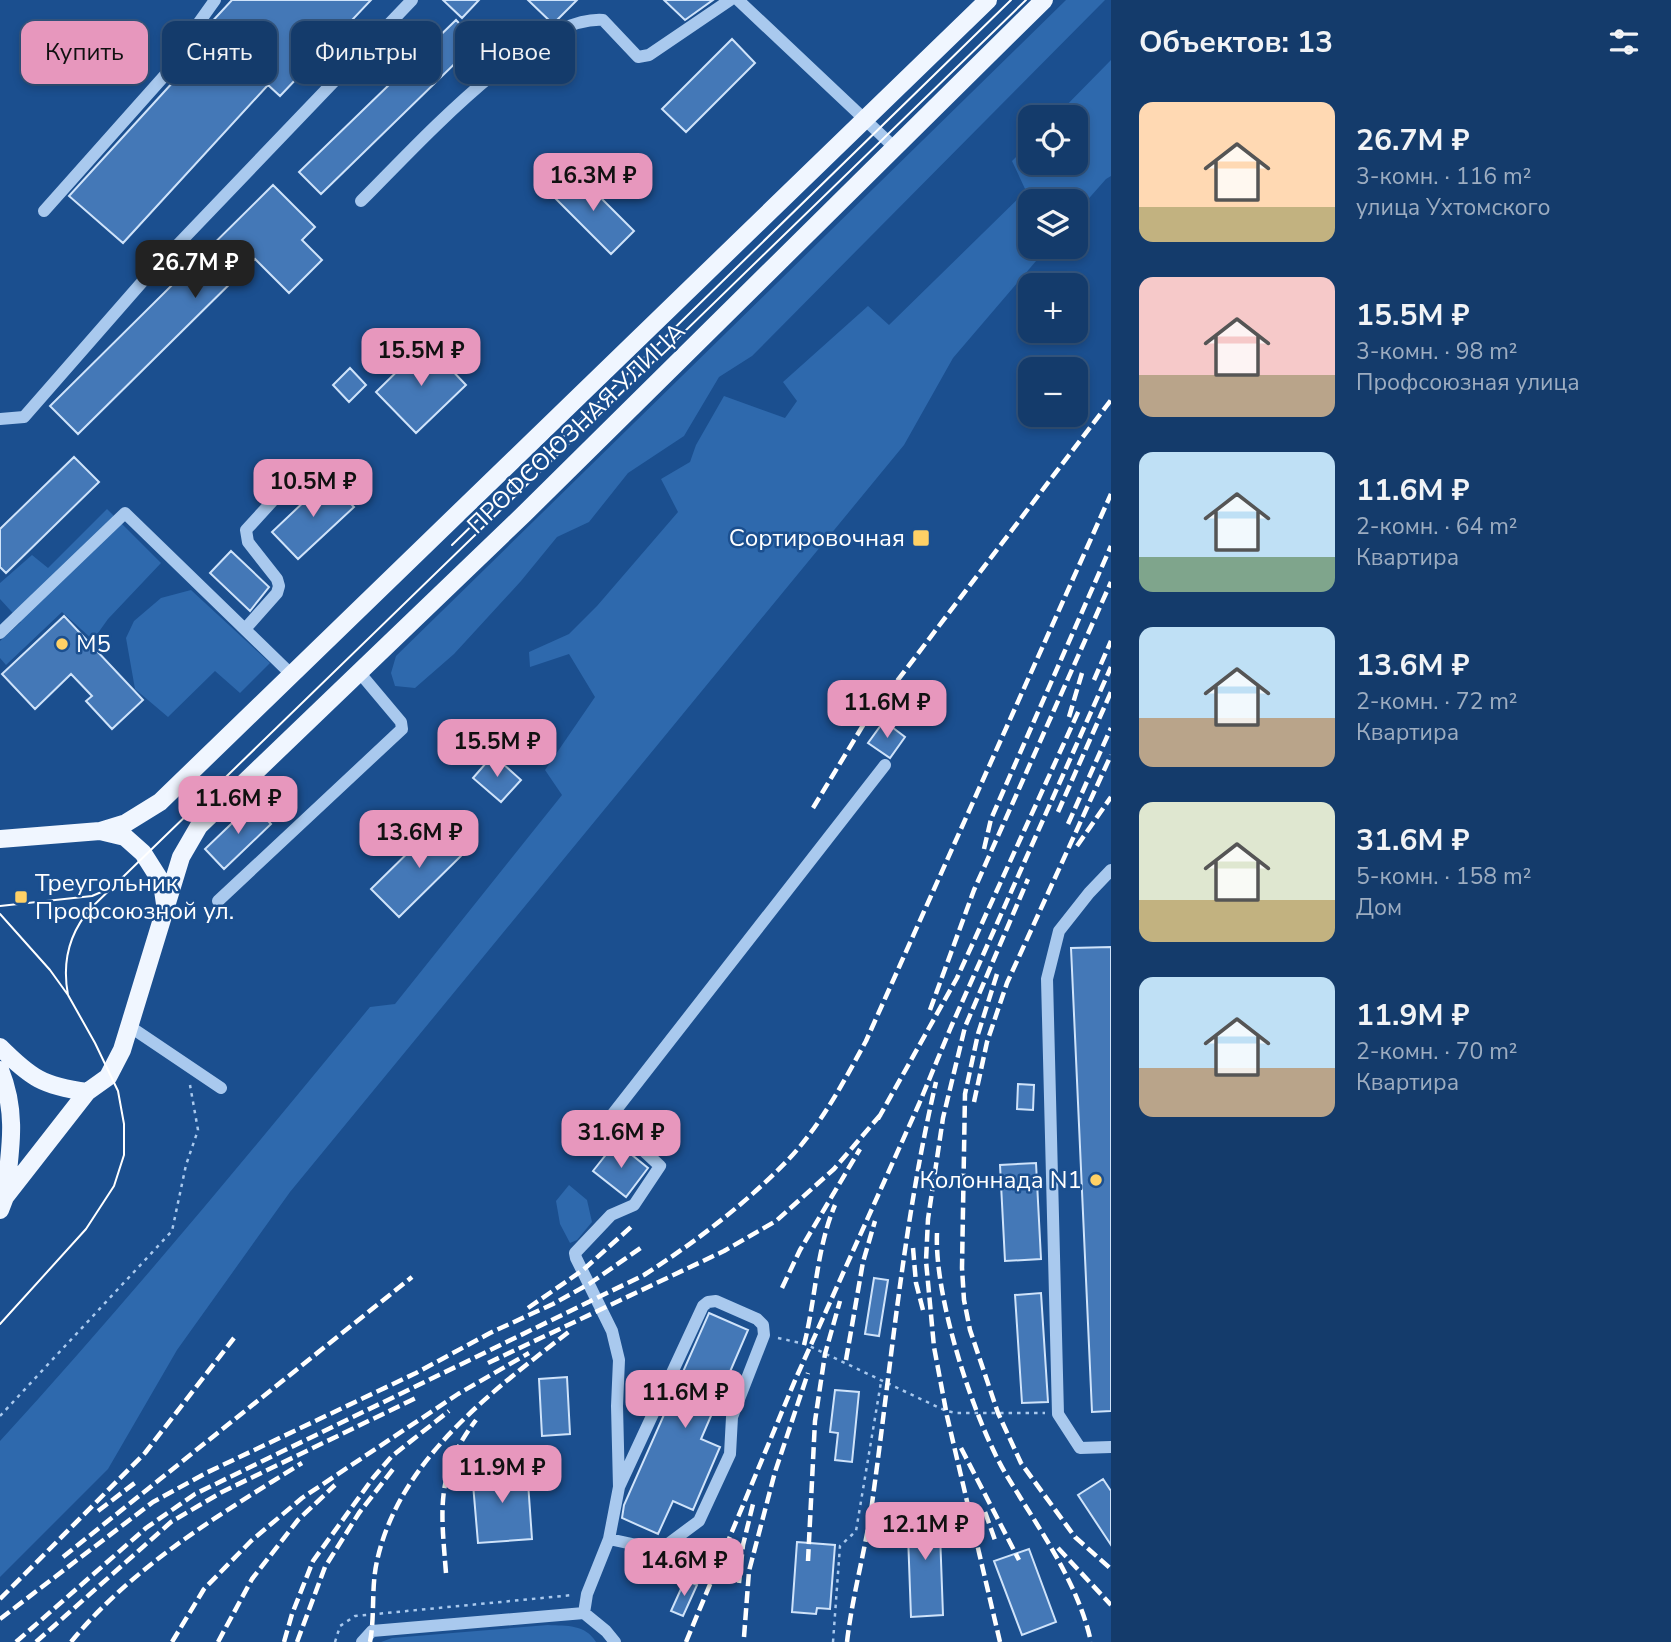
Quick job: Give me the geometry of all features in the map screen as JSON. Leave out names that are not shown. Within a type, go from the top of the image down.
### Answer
[{"type":"main road","name":"ПРОФСОЮЗНАЯ УЛИЦА","points":[[100,831],[126,823],[160,802],[988,0]]},
{"type":"main road","name":"ПРОФСОЮЗНАЯ УЛИЦА","points":[[3,1203],[87,1092],[108,1077],[122,1050],[165,904],[181,857],[198,825],[573,466],[1044,0]]},
{"type":"main road","points":[[0,839],[100,831],[125,837],[143,853],[162,883],[165,904]]},
{"type":"main road","points":[[0,1047],[40,1082],[87,1092]]},
{"type":"main road","points":[[0,1070],[9,1093],[12,1133],[3,1203]]},
{"type":"street","points":[[44,211],[190,47],[195,28],[215,0]]},
{"type":"street","points":[[0,419],[24,417],[143,281],[412,0]]},
{"type":"street","points":[[361,201],[491,75],[531,46],[590,19],[603,20],[638,57],[649,55],[730,0]]},
{"type":"street","points":[[738,0],[894,147]]},
{"type":"street","points":[[245,629],[279,586],[277,579],[248,542],[246,530],[300,471]]},
{"type":"street","points":[[0,634],[125,513],[292,675]]},
{"type":"street","points":[[218,901],[402,729],[401,722],[359,672]]},
{"type":"street","points":[[584,1613],[587,1594],[609,1539],[619,1487],[619,1360],[612,1331],[575,1253],[612,1214],[635,1204],[660,1166],[614,1122],[612,1115],[886,765]]},
{"type":"street","points":[[1111,870],[1089,892],[1059,930],[1047,979],[1058,1414],[1080,1448],[1111,1447]]},
{"type":"street","points":[[129,1026],[221,1088]]},
{"type":"street","points":[[609,1539],[660,1550],[699,1521],[730,1454],[732,1417],[764,1335],[763,1325],[757,1319],[716,1301],[705,1304],[619,1487]]},
{"type":"street","points":[[362,1642],[372,1631],[584,1613],[606,1630],[615,1642]]},
{"type":"path","points":[[0,1416],[172,1231],[186,1165],[198,1130],[186,1065]]},
{"type":"path","points":[[764,1335],[804,1344],[946,1411],[1058,1414]]},
{"type":"path","points":[[833,1642],[840,1546],[856,1531],[881,1382]]},
{"type":"path","points":[[335,1642],[340,1626],[355,1616],[587,1594]]},
{"type":"shaded area","points":[[1066,0],[1105,0],[752,356],[719,377],[684,436],[628,473],[589,522],[557,537],[454,654],[415,688],[395,686],[391,673],[396,656]]},
{"type":"shaded area","points":[[1111,60],[1111,176],[1088,199],[1088,189],[1025,189],[1019,175],[1088,175],[1088,105],[1067,105]]},
{"type":"shaded area","points":[[1018,155],[1018,174],[1012,161]]},
{"type":"shaded area","points":[[1018,199],[1018,259],[1038,259],[1026,273],[1018,273],[1018,282],[953,358],[904,445],[290,1192],[177,1350],[108,1469],[0,1577],[0,1441],[142,1280],[370,1007],[395,1004],[562,795],[545,770],[595,697],[569,654],[530,667],[529,652],[569,634],[597,606],[678,512],[661,479],[690,462],[696,445],[724,396],[785,418],[797,401],[783,382],[868,306],[889,325]]},
{"type":"shaded area","points":[[107,509],[161,563],[108,619],[93,640],[62,612],[6,665],[0,658],[0,641],[21,622],[0,599],[0,583],[32,555],[48,568]]},
{"type":"shaded area","points":[[191,590],[270,663],[240,693],[215,671],[168,717],[135,689],[126,638],[134,621],[161,598]]},
{"type":"shaded area","points":[[569,1185],[587,1200],[592,1222],[577,1240],[570,1243],[560,1224],[556,1201]]},
{"type":"shaded area","points":[[548,1625],[581,1629],[596,1642],[381,1642],[392,1638]]},
{"type":"building","points":[[232,0],[371,0],[351,21],[291,21],[291,84],[280,96],[268,85],[123,243],[69,196],[171,84],[277,84],[277,21],[213,21]]},
{"type":"building","points":[[443,0],[479,0],[462,18]]},
{"type":"building","points":[[528,0],[577,0],[556,21],[550,21]]},
{"type":"building","points":[[664,0],[713,0],[685,20]]},
{"type":"building","points":[[457,21],[455,63],[441,77],[441,35]]},
{"type":"building","points":[[732,39],[755,63],[686,132],[662,109]]},
{"type":"building","points":[[390,84],[434,84],[321,194],[299,172]]},
{"type":"building","points":[[575,172],[634,231],[611,254],[552,195]]},
{"type":"building","points":[[273,185],[315,227],[302,240],[322,260],[289,293],[255,259],[78,434],[50,406]]},
{"type":"building","points":[[426,343],[466,385],[416,433],[376,392]]},
{"type":"building","points":[[350,368],[366,385],[349,402],[333,385]]},
{"type":"building","points":[[74,457],[99,482],[6,573],[0,567],[0,529]]},
{"type":"building","points":[[327,480],[354,507],[298,559],[272,532]]},
{"type":"building","points":[[231,551],[269,587],[250,611],[210,573]]},
{"type":"building","name":"М5","points":[[64,616],[143,700],[112,729],[86,701],[92,696],[71,674],[35,709],[2,674]]},
{"type":"building","points":[[884,721],[905,737],[890,758],[868,743]]},
{"type":"building","points":[[493,755],[521,780],[501,802],[473,778]]},
{"type":"building","points":[[252,804],[271,824],[224,869],[205,849]]},
{"type":"building","points":[[447,827],[468,849],[399,917],[371,889],[430,831],[436,838]]},
{"type":"building","name":"Колоннада N1","points":[[1111,947],[1111,1411],[1092,1412],[1071,948]]},
{"type":"building","points":[[1018,1084],[1034,1085],[1033,1110],[1017,1109]]},
{"type":"building","points":[[616,1142],[648,1168],[626,1197],[593,1171]]},
{"type":"building","points":[[1036,1163],[1041,1259],[1005,1261],[1000,1165]]},
{"type":"building","points":[[874,1278],[888,1280],[879,1336],[865,1334]]},
{"type":"building","points":[[1041,1293],[1048,1402],[1022,1403],[1015,1295]]},
{"type":"building","points":[[709,1313],[748,1330],[701,1439],[720,1447],[693,1510],[673,1501],[658,1534],[622,1518],[624,1505]]},
{"type":"building","points":[[567,1377],[570,1434],[542,1436],[539,1379]]},
{"type":"building","points":[[835,1390],[859,1392],[852,1462],[835,1460],[838,1433],[830,1432]]},
{"type":"building","points":[[527,1468],[532,1539],[478,1543],[472,1472]]},
{"type":"building","points":[[1103,1479],[1111,1491],[1111,1545],[1078,1495]]},
{"type":"building","points":[[939,1506],[943,1615],[911,1617],[907,1508]]},
{"type":"building","points":[[797,1542],[835,1545],[830,1609],[817,1608],[816,1614],[792,1612]]},
{"type":"building","points":[[1029,1549],[1056,1622],[1022,1635],[994,1561]]},
{"type":"building","points":[[685,1580],[697,1585],[683,1616],[671,1611]]},
{"type":"tram line","points":[[452,545],[1011,0]]},
{"type":"tram line","points":[[68,995],[66,971],[69,949],[77,928],[91,908],[1026,0]]},
{"type":"tram line","points":[[0,906],[92,896],[106,890]]},
{"type":"tram line","points":[[0,914],[50,970],[68,995],[118,1091],[124,1124],[124,1155],[114,1186],[86,1229],[0,1324]]},
{"type":"railway","points":[[813,808],[862,727],[1111,400]]},
{"type":"railway","points":[[16,1642],[146,1528],[195,1494],[644,1275],[718,1223],[786,1162],[840,1089],[866,1041],[1111,494]]},
{"type":"railway","points":[[984,849],[991,819],[1111,546]]},
{"type":"railway","points":[[930,1010],[974,890],[1111,582]]},
{"type":"railway","points":[[1094,680],[1111,641]]},
{"type":"railway","points":[[686,1642],[796,1378],[1111,667]]},
{"type":"railway","points":[[1069,717],[1082,673]]},
{"type":"railway","points":[[1058,812],[1111,692]]},
{"type":"railway","points":[[878,1119],[957,978],[1080,708]]},
{"type":"railway","points":[[1068,824],[1111,728]]},
{"type":"railway","points":[[974,1102],[987,1042],[1007,983],[1111,755]]},
{"type":"railway","points":[[1077,846],[1111,797]]},
{"type":"railway","points":[[1000,1642],[947,1416],[934,1347],[926,1261],[928,1219],[943,1118],[965,1027],[1028,879]]},
{"type":"railway","points":[[997,974],[978,1034],[965,1094],[962,1268],[964,1300],[970,1330],[998,1413],[1021,1463],[1075,1537],[1111,1569]]},
{"type":"railway","points":[[847,1642],[871,1511],[906,1242],[936,1082]]},
{"type":"railway","points":[[488,1363],[724,1251],[776,1221],[834,1169],[882,1113]]},
{"type":"railway","points":[[782,1288],[800,1250],[860,1149]]},
{"type":"railway","points":[[804,1345],[820,1257],[835,1205]]},
{"type":"railway","points":[[846,1360],[863,1262],[875,1221]]},
{"type":"railway","points":[[528,1308],[583,1270],[631,1227]]},
{"type":"railway","points":[[937,1233],[938,1260],[949,1324],[958,1358],[982,1424],[1007,1476],[1067,1577],[1077,1598],[1091,1642]]},
{"type":"railway","points":[[0,1619],[153,1502],[206,1473],[553,1304],[589,1284],[642,1247]]},
{"type":"railway","points":[[913,1248],[916,1283],[923,1310]]},
{"type":"railway","points":[[63,1557],[412,1277]]},
{"type":"railway","points":[[808,1561],[815,1421],[825,1354],[840,1301]]},
{"type":"railway","points":[[370,1642],[377,1561],[388,1525],[405,1491],[427,1460],[480,1404],[570,1331]]},
{"type":"railway","points":[[0,1599],[145,1453],[234,1338]]},
{"type":"railway","points":[[172,1642],[204,1589],[251,1541],[302,1498],[458,1394],[529,1353]]},
{"type":"railway","points":[[744,1637],[749,1571],[775,1472],[808,1373]]},
{"type":"railway","points":[[36,1642],[171,1522],[222,1492],[416,1398]]},
{"type":"railway","points":[[284,1642],[313,1561],[392,1456],[449,1411]]},
{"type":"railway","points":[[446,1573],[442,1511],[447,1475],[463,1439],[476,1420]]},
{"type":"railway","points":[[961,1448],[1019,1560]]},
{"type":"railway","points":[[71,1642],[96,1614],[150,1565],[209,1522],[302,1463]]},
{"type":"railway","points":[[297,1642],[325,1567],[359,1513],[394,1468]]},
{"type":"railway","points":[[98,1511],[136,1482]]},
{"type":"railway","points":[[218,1642],[252,1579],[298,1520],[335,1485]]},
{"type":"railway","points":[[739,1583],[743,1545],[754,1500]]},
{"type":"railway","points":[[985,1512],[996,1543]]},
{"type":"railway","points":[[1058,1548],[1111,1605]]},
{"type":"place","name":"Сортировочная","points":[[921,538]]},
{"type":"place","name":"М5","points":[[62,644]]},
{"type":"place","name":"Треугольник Профсоюзной ул.","points":[[21,897]]},
{"type":"place","name":"Колоннада N1","points":[[1096,1180]]}]
